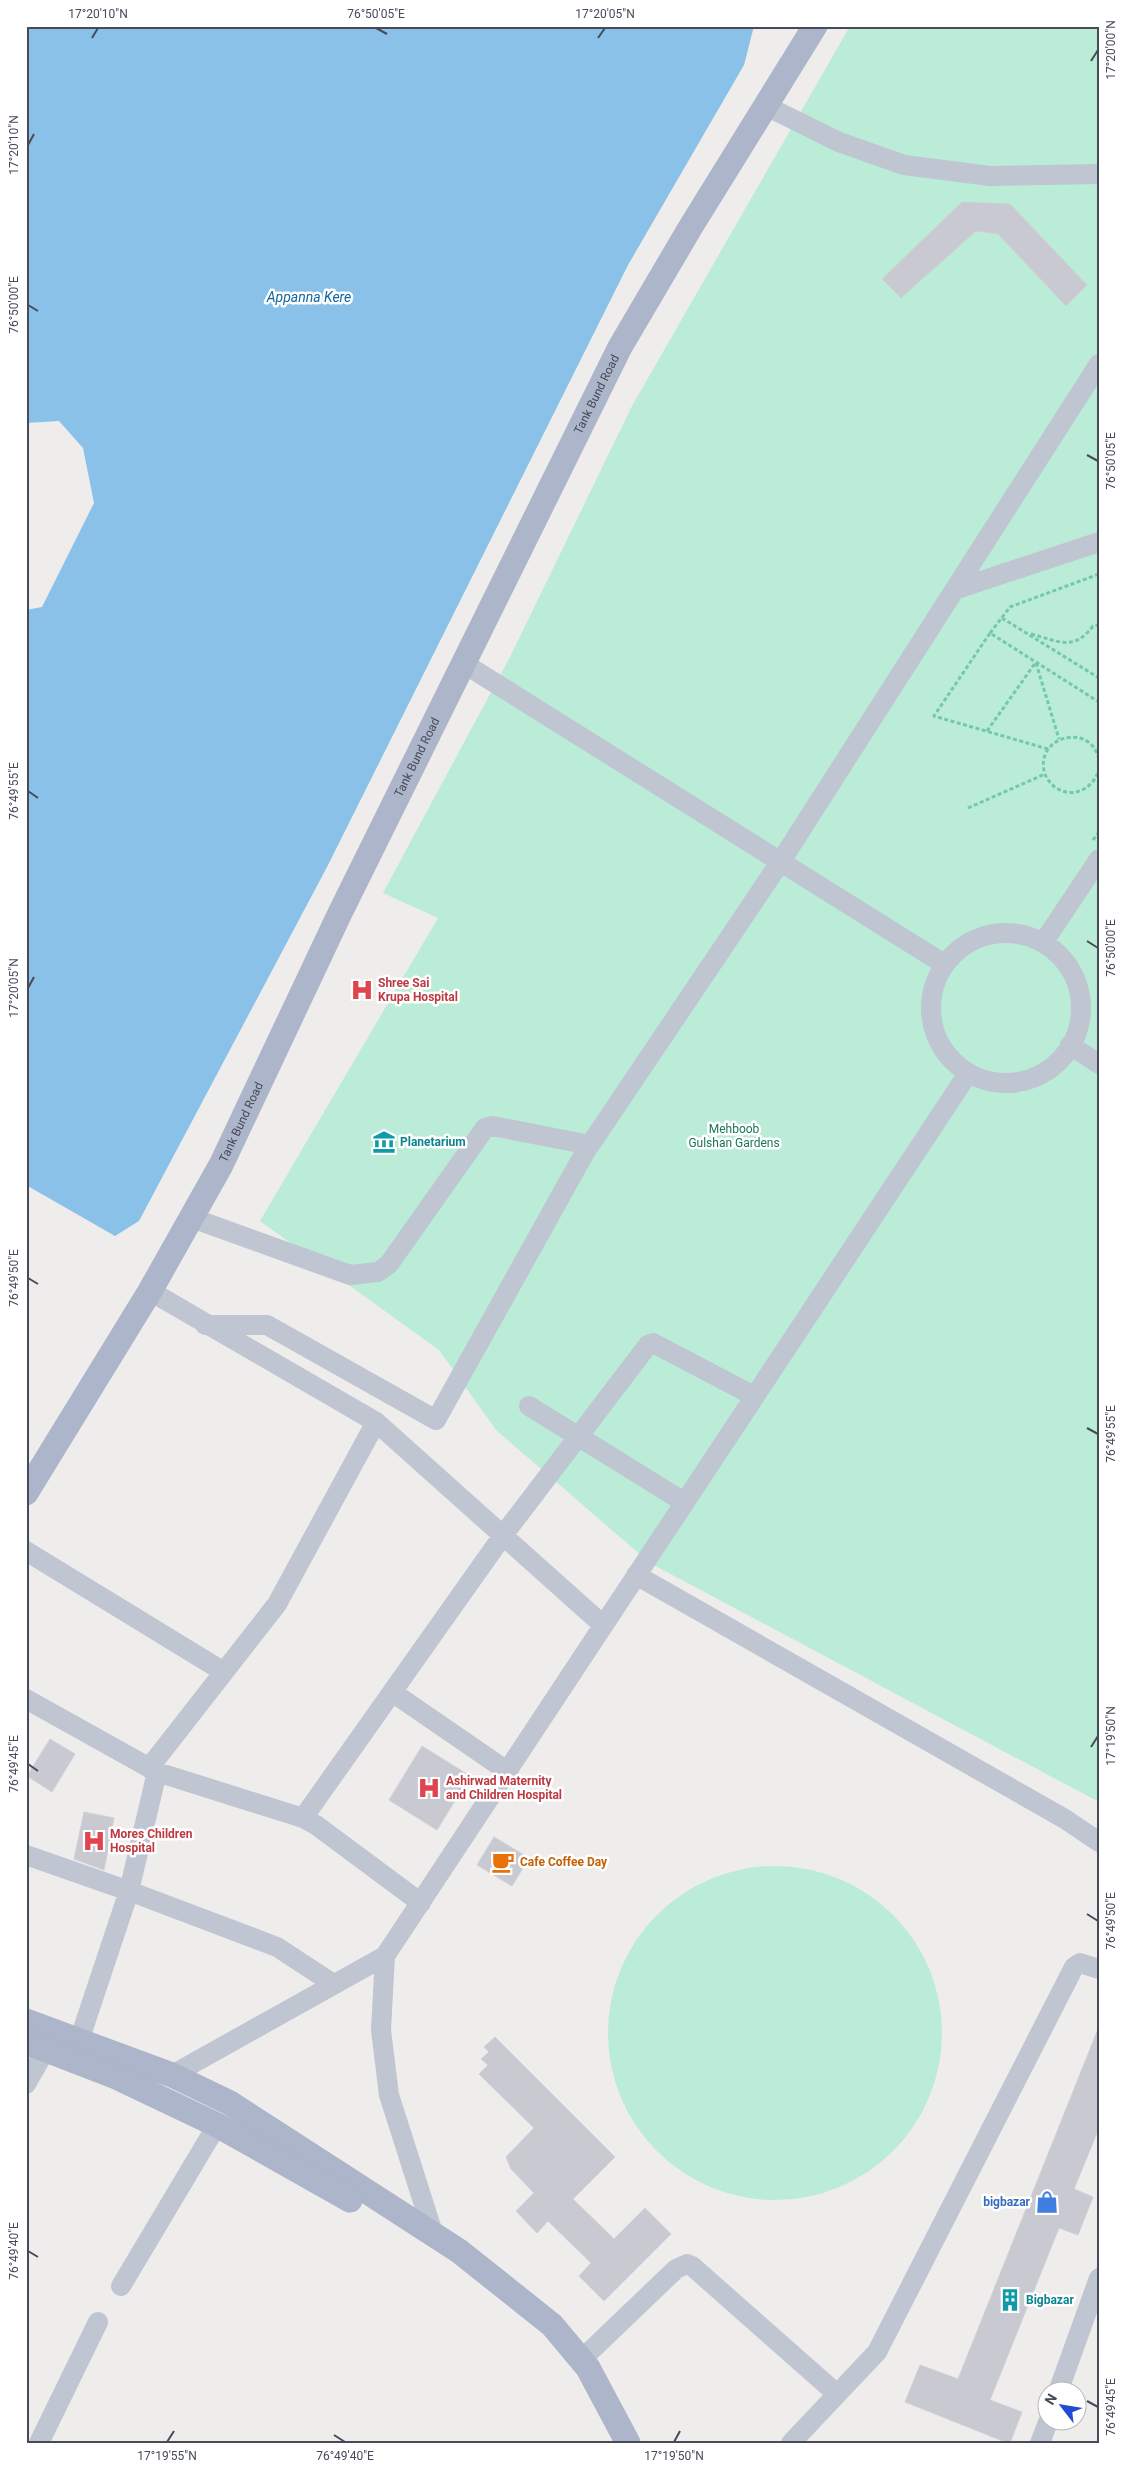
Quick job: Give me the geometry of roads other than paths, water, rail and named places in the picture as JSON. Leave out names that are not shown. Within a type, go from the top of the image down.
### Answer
[{"type":"main road","name":"Tank Bund Road","points":[[26,1493],[150,1291],[221,1165],[340,913],[620,347],[815,26]]},
{"type":"main road","points":[[26,2021],[172,2074],[230,2103],[434,2236],[502,2283],[552,2324],[588,2368],[628,2443]]},
{"type":"main road","points":[[36,2046],[114,2076],[217,2125],[380,2218],[461,2271],[529,2321],[553,2346],[580,2386],[608,2443]]},
{"type":"street","points":[[766,106],[840,142],[904,165],[990,176],[1099,174]]},
{"type":"street","points":[[206,1325],[267,1325],[436,1420],[589,1145],[781,862],[1099,364]]},
{"type":"street","points":[[954,590],[1099,542]]},
{"type":"street","points":[[463,663],[944,964]]},
{"type":"street","points":[[1043,943],[1099,859]]},
{"type":"street","points":[[998,932],[1035,937],[1059,953],[1074,975],[1080,989],[1080,1026],[1064,1058],[1037,1078],[999,1085],[967,1075],[943,1053],[931,1025],[930,995],[944,964],[970,940],[998,932]]},
{"type":"street","points":[[1070,1045],[1099,1064]]},
{"type":"street","points":[[172,2074],[332,1983],[385,1956],[967,1075]]},
{"type":"street","points":[[192,1218],[350,1275],[378,1272],[389,1264],[485,1128],[493,1126],[589,1145]]},
{"type":"street","points":[[150,1291],[376,1422],[603,1624]]},
{"type":"street","points":[[303,1818],[504,1534],[651,1343],[754,1396]]},
{"type":"street","points":[[529,1406],[684,1502]]},
{"type":"street","points":[[79,2041],[129,1891],[153,1770],[224,1672],[277,1604],[376,1422]]},
{"type":"street","points":[[26,1551],[224,1672]]},
{"type":"street","points":[[636,1575],[1065,1819],[1099,1842]]},
{"type":"street","points":[[392,1692],[507,1772]]},
{"type":"street","points":[[26,1699],[153,1770],[303,1818],[316,1825],[421,1903]]},
{"type":"street","points":[[26,1855],[129,1891],[277,1947],[332,1983]]},
{"type":"street","points":[[385,1956],[381,2030],[389,2095],[434,2236]]},
{"type":"street","points":[[791,2443],[877,2352],[1074,1967],[1080,1963],[1099,1969]]},
{"type":"street","points":[[26,2084],[36,2046]]},
{"type":"street","points":[[122,2286],[217,2125]]},
{"type":"street","points":[[581,2360],[676,2268],[687,2264],[692,2266],[837,2394]]},
{"type":"street","points":[[1062,2382],[1099,2278]]},
{"type":"street","points":[[39,2443],[98,2322]]},
{"type":"water","name":"Appanna Kere","points":[[26,26],[754,26],[744,65],[628,265],[327,867],[139,1221],[115,1236],[26,1185],[26,610],[42,607],[94,503],[83,448],[59,421],[26,423]]},
{"type":"place","name":"Shree Sai Krupa Hospital","points":[[362,990]]},
{"type":"place","name":"Planetarium","points":[[384,1142]]},
{"type":"place","name":"Ashirwad Maternity and Children Hospital","points":[[429,1788]]},
{"type":"place","name":"Mores Children Hospital","points":[[94,1841]]},
{"type":"place","name":"Cafe Coffee Day","points":[[503,1862]]},
{"type":"place","name":"bigbazar","points":[[1047,2202]]},
{"type":"place","name":"Bigbazar","points":[[1010,2300]]},
{"type":"park label","name":"Mehboob Gulshan Gardens","points":[[734,1136]]}]
